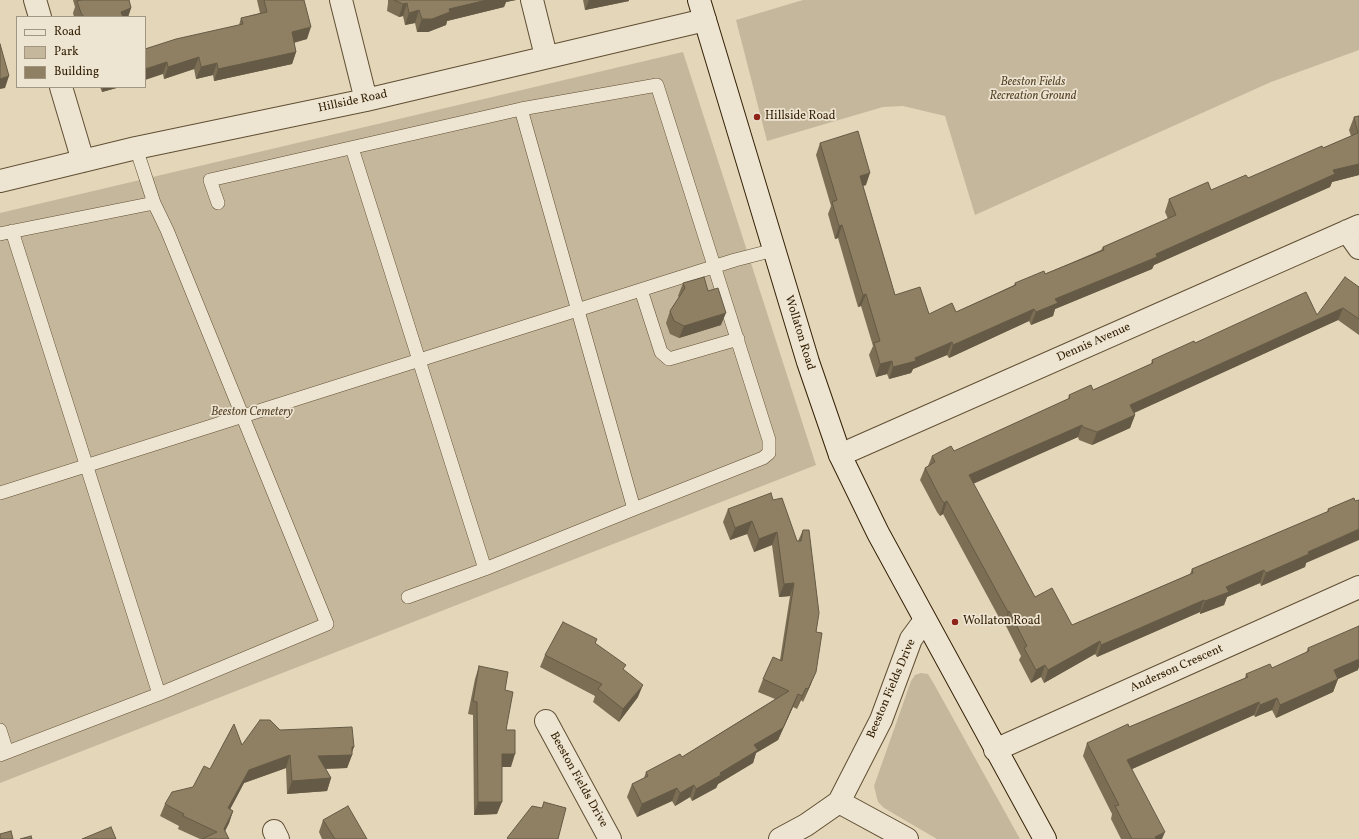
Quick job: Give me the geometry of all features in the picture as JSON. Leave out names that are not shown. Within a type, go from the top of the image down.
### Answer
[{"type":"street","points":[[34,0],[40,16]]},
{"type":"street","points":[[341,0],[366,100]]},
{"type":"street","points":[[532,0],[546,56]]},
{"type":"street","name":"Hillside Road","points":[[0,181],[136,148],[366,100],[546,56],[702,10]]},
{"type":"street","name":"Wollaton Road","points":[[702,10],[808,362],[840,456],[878,533],[995,750],[1045,839]]},
{"type":"street","points":[[61,88],[83,161]]},
{"type":"street","name":"Dennis Avenue","points":[[840,456],[1355,235]]},
{"type":"street","name":"Anderson Crescent","points":[[995,750],[1359,587]]},
{"type":"street","name":"Beeston Fields Drive","points":[[780,839],[806,825],[839,802],[881,720],[911,639],[926,620]]},
{"type":"street","name":"Beeston Fields Drive","points":[[546,721],[610,839]]},
{"type":"street","points":[[839,802],[907,839]]},
{"type":"lane","points":[[218,203],[210,180],[522,109],[657,85],[769,440],[769,453],[763,458],[485,569],[408,597]]},
{"type":"lane","points":[[522,109],[634,509]]},
{"type":"lane","points":[[0,730],[4,753],[159,694],[327,624],[167,230],[154,203],[136,148]]},
{"type":"lane","points":[[352,148],[485,569]]},
{"type":"lane","points":[[154,203],[6,232],[86,466],[159,694]]},
{"type":"lane","points":[[0,493],[714,267],[774,250]]},
{"type":"lane","points":[[641,290],[661,352],[669,359],[738,339]]},
{"type":"green space","name":"Beeston Fields Recreation Ground","points":[[803,0],[1359,0],[1359,50],[1271,82],[975,215],[945,116],[903,106],[883,107],[767,141],[736,20]]},
{"type":"green space","name":"Beeston Cemetery","points":[[683,52],[816,465],[0,783],[0,213]]},
{"type":"green space","points":[[921,673],[928,674],[934,684],[1020,839],[937,839],[884,808],[878,802],[874,786],[911,681],[915,675]]},
{"type":"building","points":[[129,0],[131,8],[121,12],[123,16],[83,16],[77,1]]},
{"type":"building","points":[[264,0],[304,0],[311,27],[292,32],[296,52],[218,69],[217,63],[201,67],[199,57],[168,67],[167,62],[146,69],[146,49],[176,39],[243,24],[241,18],[267,12]]},
{"type":"building","points":[[394,0],[487,0],[449,9],[450,12],[432,19],[422,19],[419,10],[409,13],[407,3],[403,4]]},
{"type":"building","points":[[0,44],[9,76],[0,79]]},
{"type":"building","points":[[1359,116],[1359,164],[1333,170],[1335,174],[1156,254],[1157,257],[1055,299],[1058,303],[1036,312],[1034,309],[953,345],[952,342],[915,358],[916,361],[893,367],[892,361],[880,364],[874,343],[880,341],[866,294],[863,295],[842,225],[839,226],[832,202],[837,200],[820,143],[858,131],[870,173],[860,176],[895,295],[920,287],[929,314],[952,303],[956,312],[1016,285],[1015,283],[1044,271],[1045,274],[1104,250],[1103,247],[1176,215],[1169,199],[1208,182],[1211,190],[1246,175],[1248,178],[1322,146],[1323,148],[1358,133],[1354,117]]},
{"type":"building","points":[[704,277],[708,291],[718,288],[726,313],[684,326],[674,321],[670,311],[685,288],[683,283]]},
{"type":"building","points":[[1345,277],[1359,287],[1359,319],[1343,308],[1130,405],[1135,415],[1097,432],[1083,427],[1082,425],[969,475],[1035,597],[1052,588],[1072,625],[1193,573],[1192,569],[1329,511],[1328,509],[1354,498],[1355,501],[1359,500],[1359,529],[1308,552],[1309,554],[1266,573],[1264,570],[1226,587],[1229,592],[1205,601],[1204,600],[1101,645],[1100,641],[1048,670],[1045,665],[1036,670],[1024,648],[1027,646],[1009,611],[1008,612],[947,501],[944,503],[941,499],[925,468],[935,462],[932,456],[951,446],[954,451],[1070,398],[1069,395],[1091,385],[1093,390],[1153,363],[1152,360],[1194,341],[1195,343],[1306,292],[1317,315]]},
{"type":"building","points":[[771,493],[773,500],[782,498],[797,541],[801,541],[803,530],[809,530],[819,613],[816,632],[822,633],[816,672],[808,689],[806,688],[802,696],[798,694],[783,728],[754,745],[758,750],[720,773],[721,775],[696,789],[694,785],[680,793],[677,788],[642,804],[632,784],[648,776],[646,772],[680,754],[682,757],[789,691],[763,679],[773,657],[782,661],[794,583],[784,584],[777,532],[759,539],[752,521],[735,528],[728,509]]},
{"type":"building","points":[[563,622],[597,639],[595,643],[626,665],[623,669],[643,685],[623,709],[598,689],[602,684],[545,655]]},
{"type":"building","points":[[1359,626],[1359,659],[1334,670],[1338,679],[1280,705],[1277,698],[1260,705],[1259,702],[1127,760],[1165,832],[1155,837],[1156,839],[1132,839],[1115,806],[1119,805],[1087,743],[1128,724],[1129,727],[1248,677],[1246,674],[1270,664],[1272,668],[1309,651],[1308,648]]},
{"type":"building","points":[[479,666],[508,672],[505,690],[513,692],[506,730],[515,730],[515,754],[502,754],[502,802],[478,802],[477,702],[473,701]]},
{"type":"building","points":[[260,720],[270,720],[280,730],[352,727],[354,747],[352,747],[352,755],[318,756],[331,778],[292,781],[290,755],[249,770],[228,808],[233,811],[224,829],[229,839],[202,839],[217,832],[183,816],[184,814],[165,804],[172,792],[193,787],[204,766],[210,769],[234,724],[242,745]]},
{"type":"building","points":[[544,802],[566,808],[558,839],[507,838],[532,806],[542,808]]},
{"type":"building","points":[[348,806],[367,839],[335,839],[323,820]]},
{"type":"building","points":[[111,827],[116,839],[82,839]]},
{"type":"building","points":[[11,831],[13,839],[0,839],[0,834]]},
{"type":"building","points":[[31,836],[32,839],[20,839]]},
{"type":"place","name":"Hillside Road","points":[[757,117]]},
{"type":"place","name":"Wollaton Road","points":[[955,622]]}]
